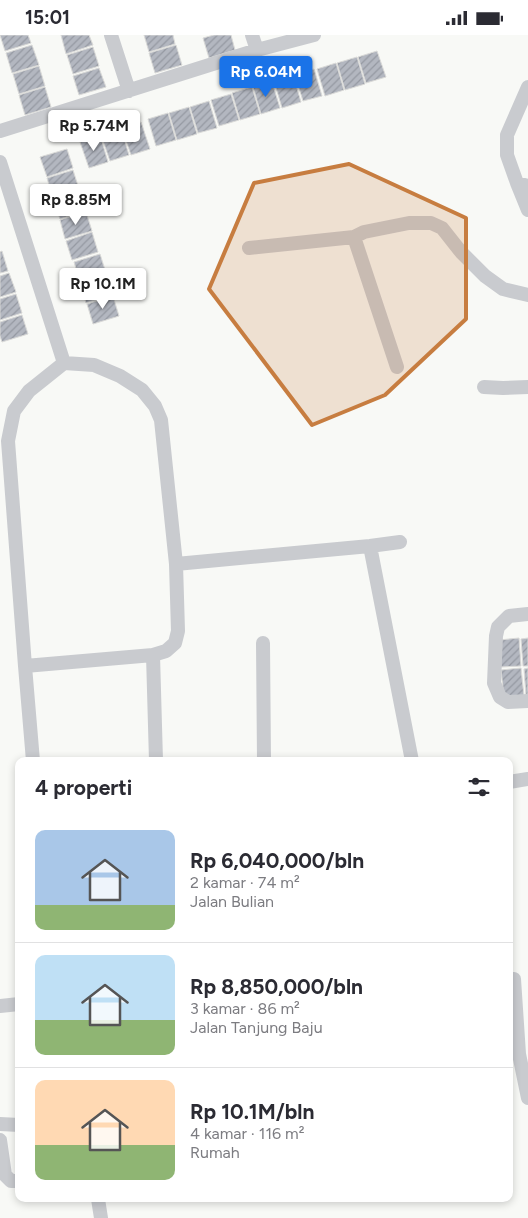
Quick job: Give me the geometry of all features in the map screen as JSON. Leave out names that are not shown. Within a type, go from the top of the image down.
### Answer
[{"type":"street","points":[[111,35],[129,91]]},
{"type":"street","points":[[252,35],[256,50]]},
{"type":"street","points":[[0,131],[256,50],[314,35]]},
{"type":"street","points":[[528,87],[507,135],[507,155],[522,184],[528,210]]},
{"type":"street","points":[[0,162],[64,363]]},
{"type":"street","points":[[249,249],[354,237],[364,232],[408,223],[431,223],[442,228],[461,252],[485,276],[503,289],[528,295]]},
{"type":"street","points":[[354,237],[396,367]]},
{"type":"street","points":[[25,666],[153,655],[166,651],[175,643],[178,631],[176,564],[161,420],[155,406],[142,390],[120,376],[94,365],[64,363],[29,391],[14,411],[8,441],[25,666],[33,757]]},
{"type":"street","points":[[484,387],[502,389],[528,387]]},
{"type":"street","points":[[176,564],[400,542]]},
{"type":"street","points":[[370,546],[411,757]]},
{"type":"street","points":[[528,614],[509,616],[498,627],[494,683],[500,697],[508,702],[528,701]]},
{"type":"street","points":[[263,643],[264,757]]},
{"type":"street","points":[[153,655],[156,757]]},
{"type":"street","points":[[513,781],[528,779]]},
{"type":"street","points":[[514,979],[528,1098]]},
{"type":"street","points":[[0,1007],[15,1005]]},
{"type":"street","points":[[0,1124],[15,1125]]},
{"type":"street","points":[[0,1140],[4,1175],[8,1179],[15,1180]]},
{"type":"street","points":[[98,1202],[101,1218]]},
{"type":"highlighted area","points":[[349,164],[466,218],[466,319],[385,395],[312,425],[209,289],[254,183]]},
{"type":"building","points":[[0,35],[28,35],[31,43],[5,51]]},
{"type":"building","points":[[61,35],[89,35],[93,45],[66,54]]},
{"type":"building","points":[[144,35],[173,35],[175,44],[149,52]]},
{"type":"building","points":[[214,35],[231,35],[235,50],[209,58],[203,38]]},
{"type":"building","points":[[32,45],[39,65],[12,73],[6,53]]},
{"type":"building","points":[[176,45],[182,65],[155,73],[149,53]]},
{"type":"building","points":[[93,47],[99,66],[73,74],[67,55]]},
{"type":"building","points":[[377,51],[386,77],[366,83],[358,57]]},
{"type":"building","points":[[357,57],[365,84],[345,90],[337,63]]},
{"type":"building","points":[[336,63],[344,90],[325,96],[317,69]]},
{"type":"building","points":[[39,66],[45,86],[19,94],[13,74]]},
{"type":"building","points":[[99,68],[106,87],[79,95],[73,76]]},
{"type":"building","points":[[314,69],[322,96],[303,101],[295,75]]},
{"type":"building","points":[[293,75],[301,102],[282,108],[274,81]]},
{"type":"building","points":[[272,82],[280,108],[261,114],[253,87]]},
{"type":"building","points":[[45,87],[51,107],[25,115],[19,95]]},
{"type":"building","points":[[252,87],[260,114],[240,120],[232,93]]},
{"type":"building","points":[[231,94],[239,120],[219,126],[211,100]]},
{"type":"building","points":[[209,101],[217,128],[198,133],[190,107]]},
{"type":"building","points":[[189,107],[197,134],[177,140],[169,113]]},
{"type":"building","points":[[168,113],[176,140],[156,146],[148,119]]},
{"type":"building","points":[[141,122],[150,149],[131,155],[122,129]]},
{"type":"building","points":[[121,129],[129,155],[110,161],[101,135]]},
{"type":"building","points":[[100,135],[108,162],[89,168],[80,142]]},
{"type":"building","points":[[67,149],[73,168],[47,177],[40,157]]},
{"type":"building","points":[[73,170],[79,189],[53,198],[47,178]]},
{"type":"building","points":[[80,191],[86,210],[60,219],[53,199]]},
{"type":"building","points":[[86,212],[92,231],[65,239],[60,220]]},
{"type":"building","points":[[92,232],[98,252],[72,260],[66,241]]},
{"type":"building","points":[[2,251],[8,271],[0,273],[0,252]]},
{"type":"building","points":[[100,254],[106,273],[80,282],[74,262]]},
{"type":"building","points":[[9,273],[16,292],[0,297],[0,276]]},
{"type":"building","points":[[106,275],[112,294],[86,303],[80,283]]},
{"type":"building","points":[[16,294],[22,313],[0,320],[0,299]]},
{"type":"building","points":[[113,296],[119,316],[93,324],[87,304]]},
{"type":"building","points":[[22,315],[28,334],[2,342],[0,322]]},
{"type":"building","points":[[519,638],[521,666],[501,667],[499,640]]},
{"type":"building","points":[[528,638],[528,666],[523,666],[521,639]]},
{"type":"building","points":[[521,668],[524,696],[504,697],[501,670]]},
{"type":"building","points":[[528,668],[528,696],[526,696],[524,669]]}]
